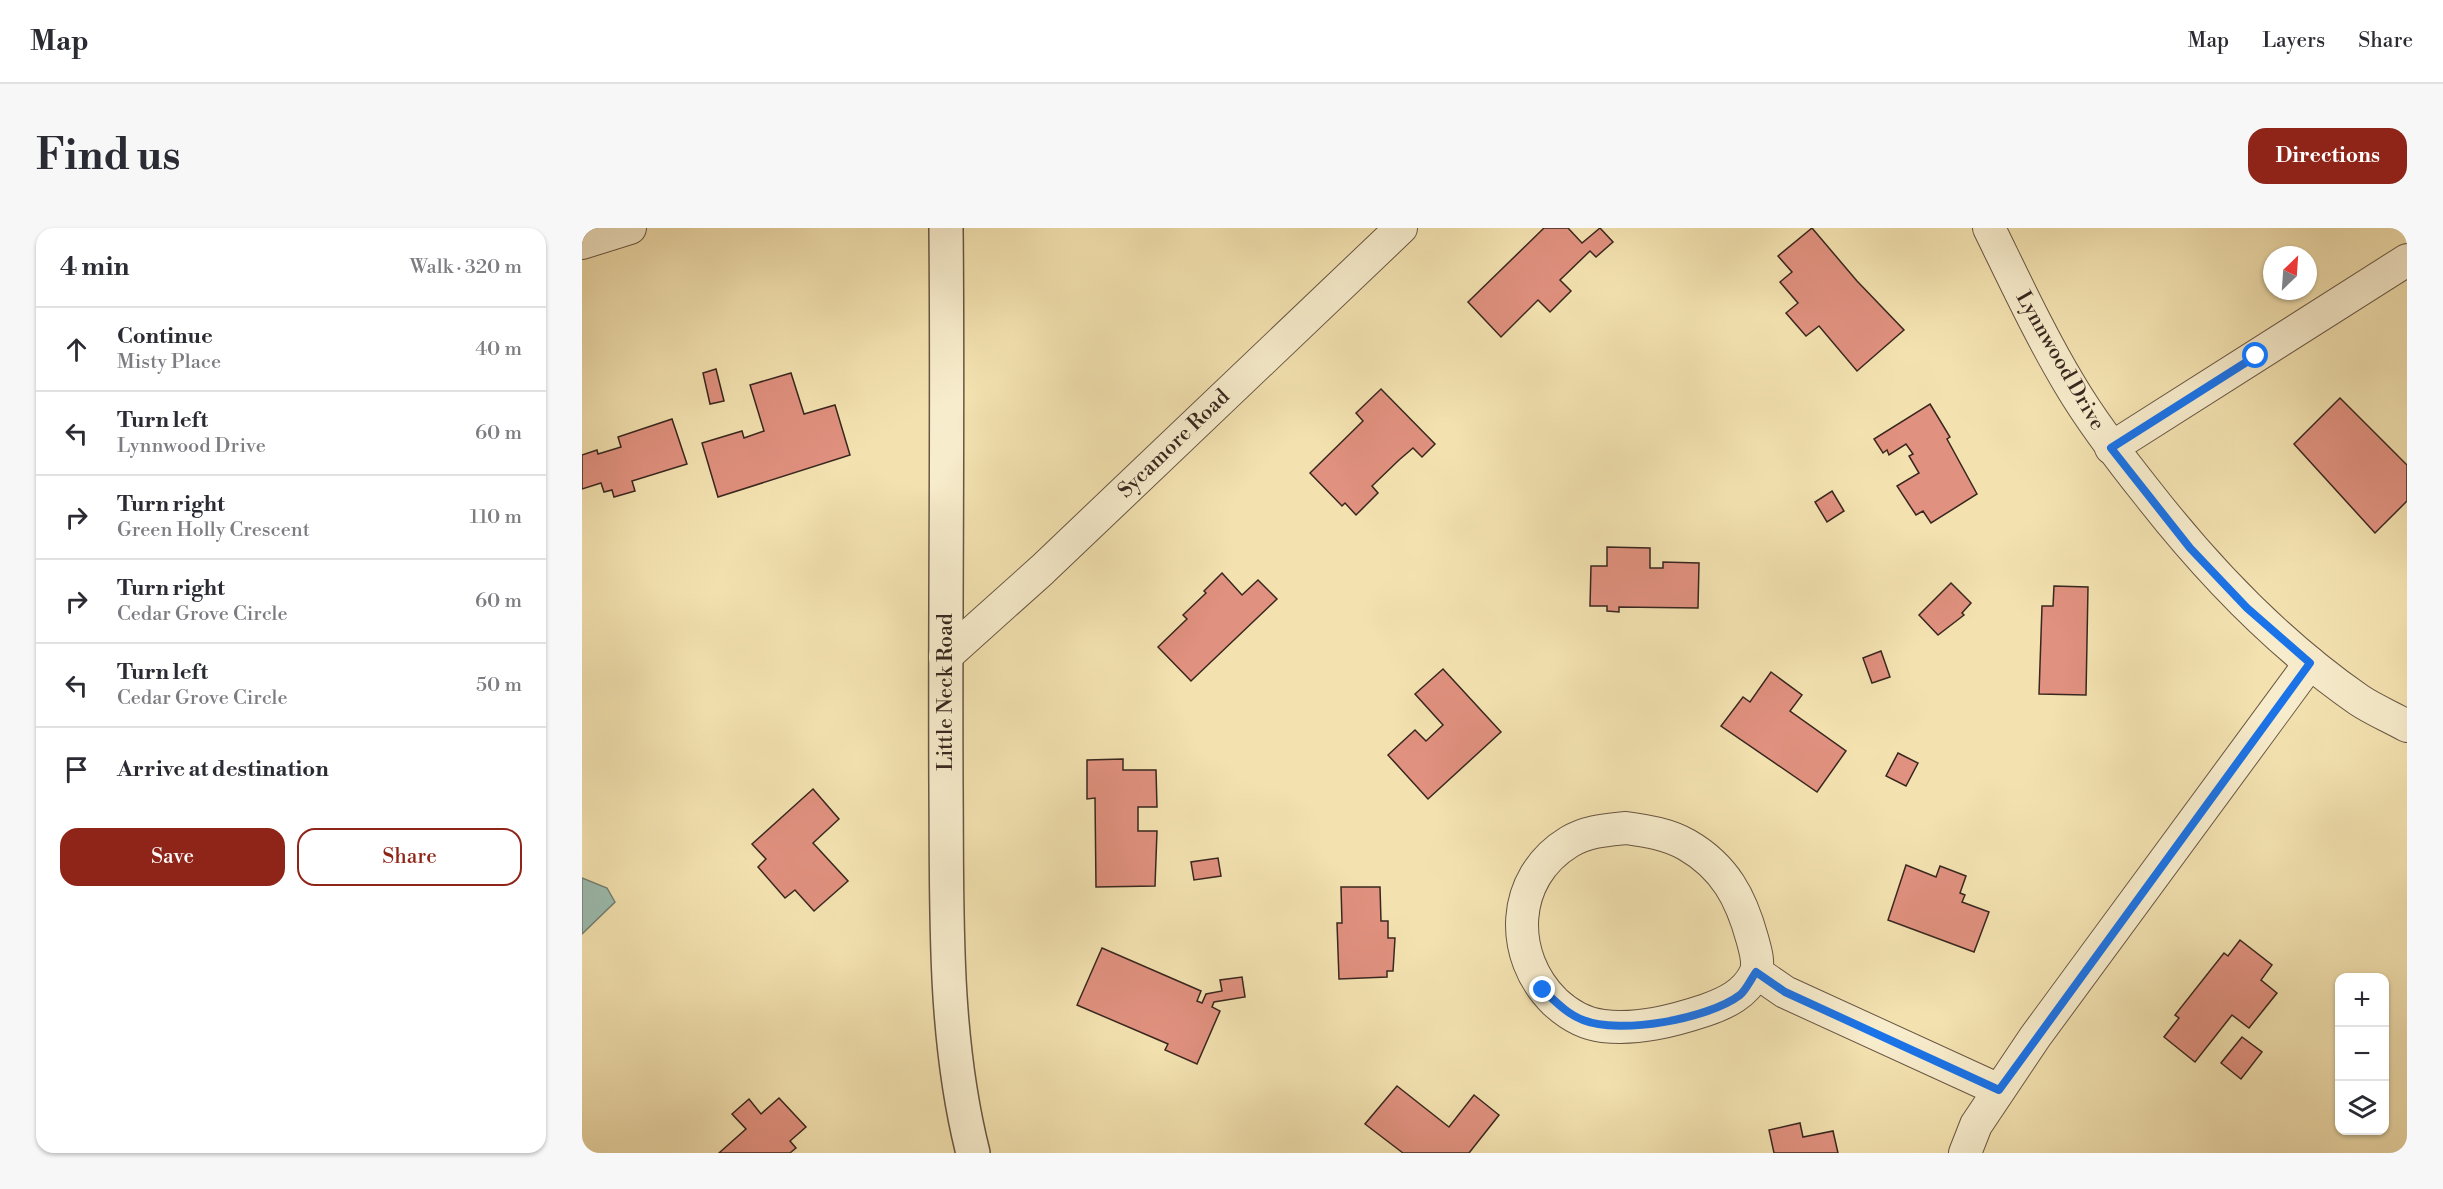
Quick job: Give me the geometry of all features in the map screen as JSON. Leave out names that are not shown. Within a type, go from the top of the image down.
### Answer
[{"type":"street","points":[[582,243],[630,228]]},
{"type":"street","name":"Little Neck Road","points":[[946,228],[947,903],[954,1044],[963,1114],[973,1153]]},
{"type":"street","name":"Sycamore Road","points":[[945,657],[1042,570],[1401,228]]},
{"type":"street","name":"Lynnwood Drive","points":[[1989,228],[2030,312],[2070,385],[2111,448],[2190,548],[2247,608],[2310,663],[2361,701],[2407,726]]},
{"type":"street","points":[[2111,448],[2407,260]]},
{"type":"street","points":[[1965,1153],[1976,1125],[1999,1090],[2310,663]]},
{"type":"street","points":[[1626,828],[1657,832],[1686,844],[1712,862],[1728,881],[1744,908],[1757,954],[1756,972],[1740,994],[1718,1006],[1678,1020],[1636,1026],[1602,1026],[1582,1020],[1563,1009],[1543,990],[1529,966],[1522,940],[1523,907],[1533,881],[1543,866],[1569,842],[1595,831],[1626,828]]},
{"type":"street","points":[[1756,972],[1785,992],[1999,1090]]},
{"type":"shaded area","points":[[582,878],[607,888],[615,902],[582,934]]},
{"type":"building","points":[[1544,228],[1568,228],[1582,243],[1600,228],[1613,242],[1596,257],[1590,251],[1560,280],[1571,291],[1550,312],[1538,300],[1501,337],[1468,302]]},
{"type":"building","points":[[1812,228],[1857,281],[1904,330],[1857,371],[1819,326],[1806,336],[1786,313],[1798,303],[1780,282],[1792,272],[1778,256]]},
{"type":"building","points":[[716,369],[724,401],[710,404],[703,373]]},
{"type":"building","points":[[791,373],[804,414],[835,405],[850,455],[718,497],[702,443],[742,431],[744,438],[764,431],[750,385]]},
{"type":"building","points":[[1381,389],[1435,444],[1422,457],[1413,448],[1399,460],[1372,486],[1378,493],[1356,515],[1345,503],[1342,506],[1310,473],[1363,421],[1356,413]]},
{"type":"building","points":[[2340,398],[2407,465],[2407,501],[2375,533],[2294,444]]},
{"type":"building","points":[[1930,404],[1950,437],[1947,439],[1977,494],[1931,523],[1923,511],[1916,515],[1897,486],[1919,473],[1909,456],[1913,454],[1906,444],[1889,455],[1887,450],[1883,453],[1874,439]]},
{"type":"building","points":[[672,419],[687,464],[632,481],[635,491],[614,497],[612,490],[604,492],[601,483],[582,489],[582,455],[597,450],[598,454],[621,447],[618,437]]},
{"type":"building","points":[[1832,491],[1844,511],[1827,522],[1815,502]]},
{"type":"building","points":[[1607,547],[1650,548],[1650,568],[1663,568],[1663,562],[1699,563],[1698,608],[1619,607],[1619,612],[1607,611],[1607,606],[1590,606],[1591,566],[1607,566]]},
{"type":"building","points":[[1222,573],[1242,595],[1258,580],[1277,599],[1191,681],[1158,647],[1187,619],[1183,615],[1206,593],[1204,591]]},
{"type":"building","points":[[1951,583],[1971,603],[1962,613],[1964,615],[1938,635],[1919,615]]},
{"type":"building","points":[[2054,586],[2088,587],[2086,695],[2039,694],[2042,606],[2053,606]]},
{"type":"building","points":[[1881,651],[1890,677],[1872,683],[1863,658]]},
{"type":"building","points":[[1443,669],[1501,732],[1428,799],[1388,755],[1415,730],[1426,741],[1443,725],[1415,694]]},
{"type":"building","points":[[1771,672],[1802,695],[1790,711],[1846,751],[1817,792],[1721,726],[1743,697],[1750,702]]},
{"type":"building","points":[[1898,753],[1918,763],[1906,786],[1886,776]]},
{"type":"building","points":[[1123,759],[1123,770],[1156,770],[1157,807],[1138,807],[1138,831],[1157,831],[1155,886],[1096,887],[1095,798],[1087,799],[1087,760]]},
{"type":"building","points":[[813,789],[839,819],[813,843],[848,881],[814,911],[795,890],[785,898],[758,867],[766,859],[752,844]]},
{"type":"building","points":[[1218,858],[1221,876],[1194,880],[1191,862]]},
{"type":"building","points":[[1906,865],[1936,877],[1940,866],[1966,876],[1960,893],[1965,895],[1962,902],[1989,912],[1974,952],[1888,920]]},
{"type":"building","points":[[1341,887],[1380,887],[1381,921],[1388,921],[1388,938],[1395,938],[1393,971],[1387,971],[1387,977],[1339,979],[1337,923],[1342,923]]},
{"type":"building","points":[[2240,940],[2272,965],[2261,980],[2277,993],[2249,1028],[2232,1015],[2195,1062],[2164,1037],[2179,1018],[2175,1015],[2224,953],[2228,956]]},
{"type":"building","points":[[1102,948],[1201,991],[1197,1001],[1202,1003],[1206,994],[1222,991],[1220,980],[1242,977],[1245,997],[1214,1002],[1212,1007],[1220,1011],[1197,1064],[1165,1050],[1168,1044],[1077,1005]]},
{"type":"building","points":[[2242,1037],[2262,1052],[2241,1079],[2221,1063]]},
{"type":"building","points":[[1397,1086],[1449,1127],[1474,1095],[1499,1115],[1469,1153],[1403,1153],[1365,1124]]},
{"type":"building","points":[[779,1098],[806,1127],[790,1141],[796,1148],[790,1153],[719,1153],[746,1129],[732,1114],[749,1099],[761,1114]]},
{"type":"building","points":[[1800,1123],[1803,1137],[1833,1131],[1838,1153],[1774,1153],[1769,1130]]},
{"type":"route","points":[[1543,990],[1563,1009],[1582,1020],[1602,1026],[1636,1026],[1678,1020],[1718,1006],[1740,994],[1756,972],[1785,992],[1999,1090],[2035,1037],[2310,663],[2247,608],[2190,548],[2111,448],[2256,356]]}]
